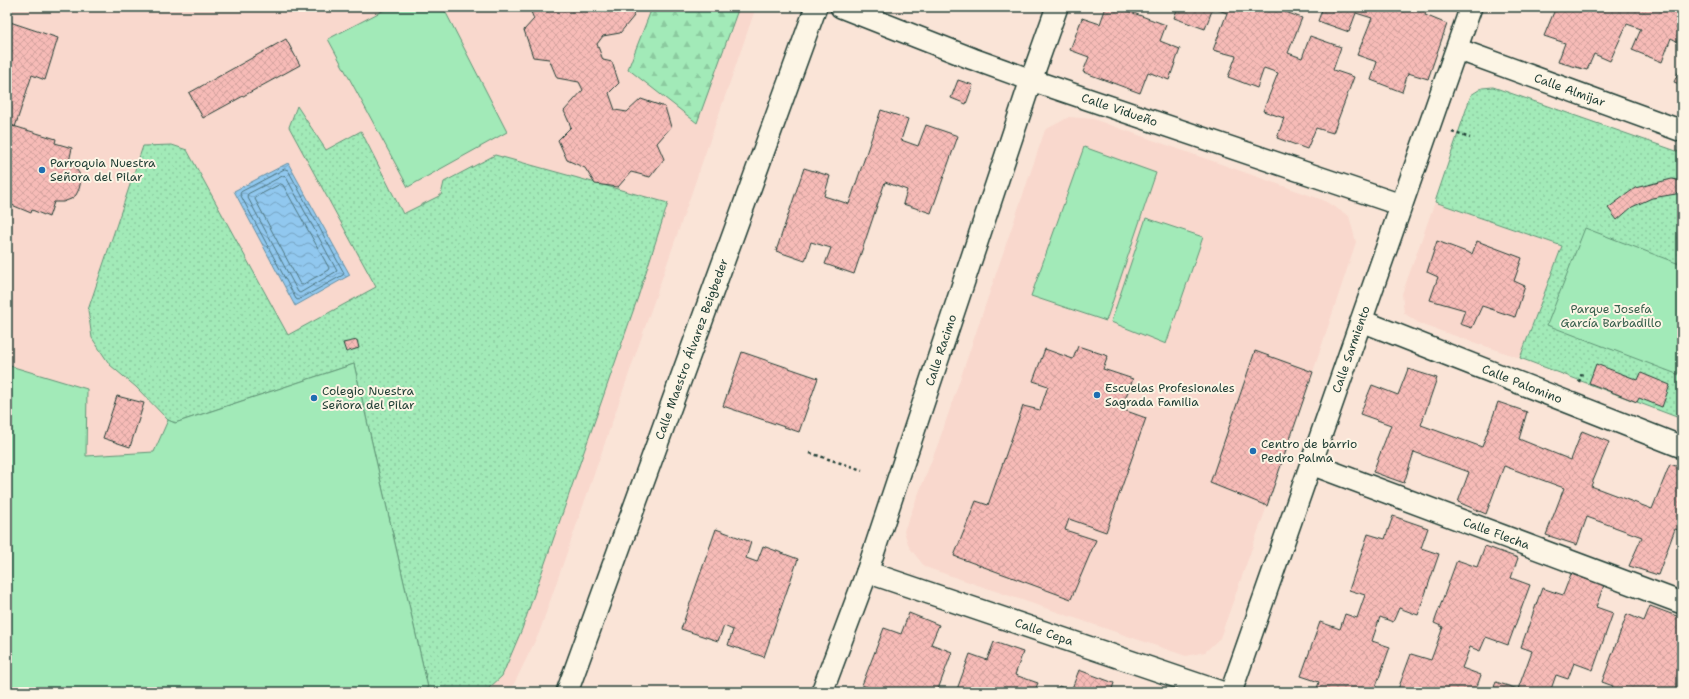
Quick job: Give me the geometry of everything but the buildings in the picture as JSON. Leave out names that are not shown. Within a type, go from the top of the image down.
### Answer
[{"type":"street","name":"Calle Maestro Álvarez Beigbeder","points":[[567,692],[816,7]]},
{"type":"street","name":"Calle Vidueño","points":[[841,7],[1031,80],[1401,205]]},
{"type":"street","name":"Calle Racimo","points":[[822,692],[867,572],[1031,80],[1057,7]]},
{"type":"street","name":"Calle Sarmiento","points":[[1231,692],[1471,7]]},
{"type":"street","name":"Calle Almijar","points":[[1457,49],[1682,131]]},
{"type":"street","name":"Calle Palomino","points":[[1362,321],[1682,447]]},
{"type":"street","name":"Calle Flecha","points":[[1311,464],[1682,603]]},
{"type":"street","name":"Calle Cepa","points":[[867,572],[1221,692]]},
{"type":"path","points":[[1452,132],[1470,138]]},
{"type":"path","points":[[810,452],[862,470]]},
{"type":"shaded area","name":"Colegio Nuestra Señora del Pilar","points":[[7,7],[756,7],[539,633],[511,690],[508,692],[90,692],[7,526]]},
{"type":"shaded area","name":"Escuelas Profesionales Sagrada Familia","points":[[1069,117],[1093,119],[1323,200],[1349,216],[1356,242],[1313,372],[1255,351],[1210,483],[1267,506],[1220,638],[1205,652],[1186,656],[925,567],[909,547],[904,531],[938,444],[1045,130]]},
{"type":"shaded area","points":[[1435,202],[1562,246],[1520,358],[1420,324],[1404,313],[1402,294]]},
{"type":"green space","points":[[390,7],[443,7],[507,132],[408,187],[328,39]]},
{"type":"green space","points":[[649,7],[739,7],[697,123],[628,69],[650,13]]},
{"type":"green space","name":"Parque Josefa García Barbadillo","points":[[1493,87],[1682,153],[1682,419],[1520,358],[1562,246],[1435,202],[1471,95],[1482,88]]},
{"type":"green space","points":[[297,106],[326,150],[361,131],[403,214],[441,195],[444,182],[495,155],[668,203],[638,297],[522,629],[502,676],[488,689],[429,692],[354,364],[175,423],[168,420],[136,387],[110,365],[92,338],[88,310],[143,146],[172,145],[187,150],[288,335],[376,287],[289,127]]},
{"type":"green space","points":[[1084,147],[1156,173],[1106,321],[1031,296]]},
{"type":"green space","points":[[1146,218],[1203,237],[1166,344],[1111,322]]},
{"type":"green space","points":[[1585,228],[1682,265],[1682,376],[1547,325]]},
{"type":"green space","points":[[354,364],[429,692],[7,692],[7,365],[87,389],[86,456],[154,452],[168,420],[175,423]]},
{"type":"water","points":[[288,163],[350,275],[295,306],[234,191]]},
{"type":"place","name":"Parroquia Nuestra Señora del Pilar","points":[[42,170]]},
{"type":"place","name":"Escuelas Profesionales Sagrada Familia","points":[[1097,395]]},
{"type":"place","name":"Colegio Nuestra Señora del Pilar","points":[[314,398]]},
{"type":"place","name":"Centro de barrio Pedro Palma","points":[[1253,451]]}]
